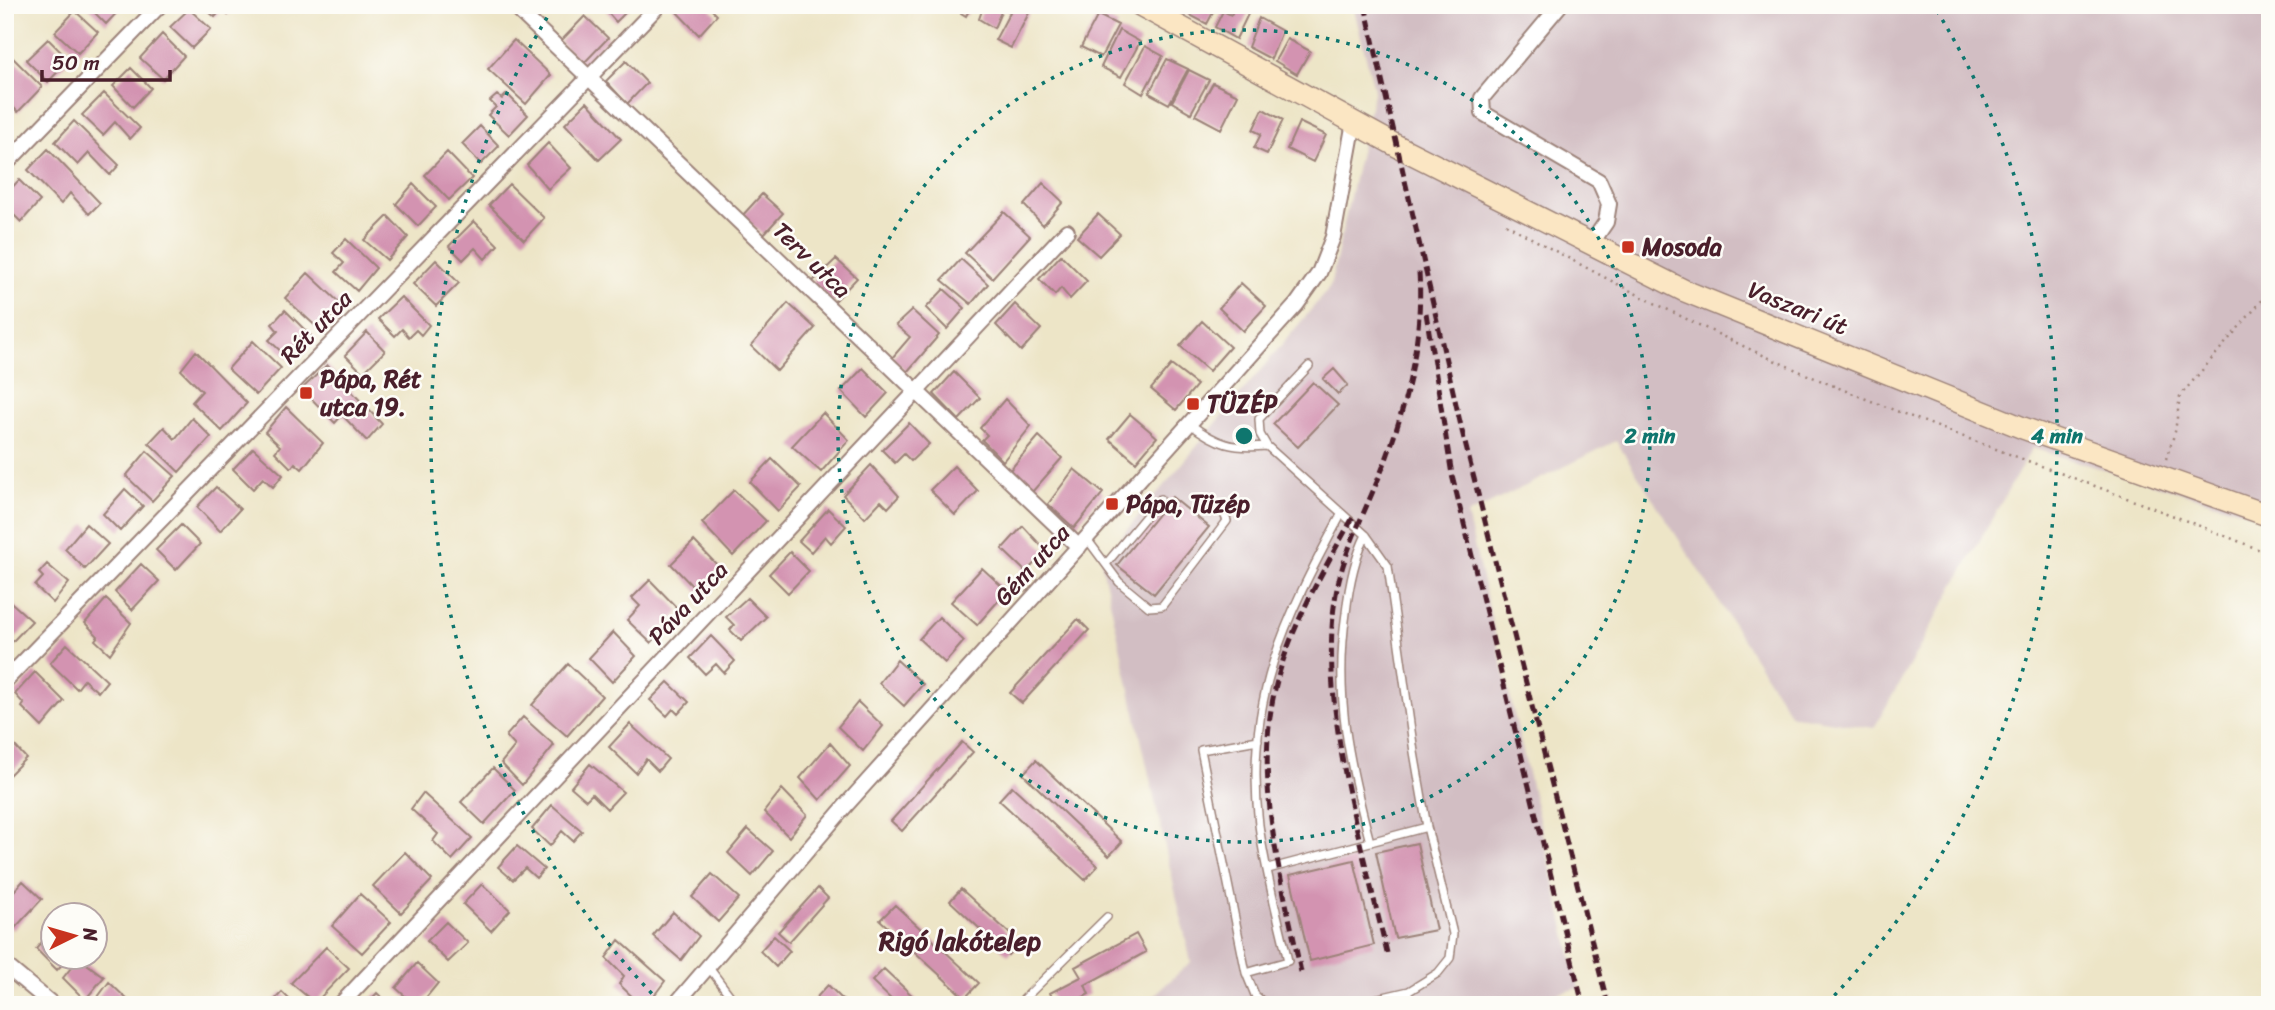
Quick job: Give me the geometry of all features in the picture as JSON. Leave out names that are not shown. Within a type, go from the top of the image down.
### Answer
[{"type":"main road","name":"Vaszari út","points":[[1140,5],[1354,122],[1685,291],[2023,428],[2270,516]]},
{"type":"street","points":[[5,165],[160,5]]},
{"type":"street","name":"Terv utca","points":[[513,5],[918,393],[1083,543]]},
{"type":"street","name":"Rét utca","points":[[5,681],[659,5]]},
{"type":"street","points":[[1560,5],[1482,98],[1483,113],[1599,181],[1609,204],[1605,222],[1591,244]]},
{"type":"street","name":"Gém utca","points":[[676,1005],[707,965],[1297,304],[1319,273],[1337,219],[1354,122]]},
{"type":"street","name":"Páva utca","points":[[340,1005],[918,393],[1067,231]]},
{"type":"street","points":[[5,965],[52,1005]]},
{"type":"lane","points":[[1309,366],[1259,419],[1260,434],[1268,446],[1366,535],[1388,566],[1397,643],[1427,827],[1453,934],[1450,958],[1438,973],[1409,991],[1349,1005]]},
{"type":"lane","points":[[1190,424],[1224,445],[1245,448],[1268,446]]},
{"type":"lane","points":[[1106,564],[1160,499]]},
{"type":"lane","points":[[1083,543],[1106,564],[1119,582],[1149,607],[1161,606],[1227,521],[1222,509]]},
{"type":"lane","points":[[1246,973],[1288,961],[1258,812],[1258,740],[1264,694],[1275,650],[1297,596],[1341,515]]},
{"type":"lane","points":[[1366,535],[1359,549],[1349,588],[1340,653],[1340,693],[1349,758],[1370,842]]},
{"type":"lane","points":[[1258,740],[1201,750],[1246,973],[1255,995],[1266,1005]]},
{"type":"lane","points":[[1268,869],[1427,827]]},
{"type":"lane","points":[[1018,1005],[1107,917]]},
{"type":"lane","points":[[707,965],[737,1005]]},
{"type":"path","points":[[1502,222],[1711,331],[1834,386],[2154,506],[2270,554]]},
{"type":"path","points":[[2160,477],[2175,432],[2180,396],[2270,291]]},
{"type":"shaded area","points":[[1353,5],[2270,5],[2270,519],[2032,448],[1874,728],[1791,715],[1616,441],[1467,515],[1579,988],[1515,1005],[1143,1005],[1191,962],[1101,561],[1330,287],[1374,89]]},
{"type":"building","points":[[87,5],[124,5],[106,24]]},
{"type":"building","points":[[201,5],[236,5],[228,15],[222,9],[215,17]]},
{"type":"building","points":[[601,5],[633,5],[616,22]]},
{"type":"building","points":[[707,5],[717,15],[699,35],[672,7]]},
{"type":"building","points":[[948,5],[972,5],[966,16]]},
{"type":"building","points":[[984,5],[1004,5],[994,28],[979,19]]},
{"type":"building","points":[[1008,5],[1033,5],[1011,48],[995,40],[1010,12],[1006,9]]},
{"type":"building","points":[[1171,5],[1217,5],[1207,24]]},
{"type":"building","points":[[1236,5],[1250,10],[1236,39],[1215,27],[1223,11],[1231,15]]},
{"type":"building","points":[[189,9],[211,29],[192,48],[170,27]]},
{"type":"building","points":[[75,11],[98,32],[78,53],[55,32]]},
{"type":"building","points":[[1098,15],[1118,25],[1101,57],[1081,47]]},
{"type":"building","points":[[585,16],[608,38],[583,64],[560,42]]},
{"type":"building","points":[[1259,18],[1282,31],[1271,59],[1248,47]]},
{"type":"building","points":[[1119,30],[1140,42],[1121,77],[1101,67]]},
{"type":"building","points":[[162,34],[184,56],[163,79],[140,58]]},
{"type":"building","points":[[48,39],[69,60],[48,82],[26,60]]},
{"type":"building","points":[[1287,39],[1310,51],[1297,74],[1275,61]]},
{"type":"building","points":[[514,40],[551,75],[526,104],[488,69]]},
{"type":"building","points":[[1145,46],[1163,56],[1143,94],[1125,83]]},
{"type":"building","points":[[5,50],[42,87],[18,112],[5,99],[5,77],[8,75],[5,71]]},
{"type":"building","points":[[1167,59],[1188,69],[1169,104],[1149,93]]},
{"type":"building","points":[[626,61],[647,83],[627,104],[606,81]]},
{"type":"building","points":[[131,68],[151,88],[133,107],[113,86]]},
{"type":"building","points":[[1189,70],[1209,80],[1191,113],[1172,102]]},
{"type":"building","points":[[1213,83],[1238,95],[1221,129],[1195,115]]},
{"type":"building","points":[[104,93],[140,128],[130,139],[115,122],[103,135],[82,115]]},
{"type":"building","points":[[507,94],[528,115],[509,135],[488,115],[496,107],[490,101],[497,95],[502,99]]},
{"type":"building","points":[[587,102],[621,139],[599,160],[565,124]]},
{"type":"building","points":[[1263,109],[1283,120],[1267,154],[1254,148],[1261,134],[1253,130]]},
{"type":"building","points":[[74,121],[119,165],[110,175],[89,153],[78,165],[55,142]]},
{"type":"building","points":[[1299,122],[1326,135],[1313,162],[1287,149]]},
{"type":"building","points":[[480,126],[499,146],[481,164],[462,144]]},
{"type":"building","points":[[548,143],[571,168],[548,189],[527,165]]},
{"type":"building","points":[[48,149],[100,203],[89,214],[70,193],[61,204],[28,170]]},
{"type":"building","points":[[447,152],[472,178],[449,200],[425,175]]},
{"type":"building","points":[[19,180],[40,201],[21,222],[5,206],[5,195]]},
{"type":"building","points":[[1043,183],[1063,202],[1043,225],[1024,205]]},
{"type":"building","points":[[413,184],[436,207],[418,226],[396,204]]},
{"type":"building","points":[[509,184],[544,218],[524,240],[489,205]]},
{"type":"building","points":[[762,194],[783,213],[763,235],[742,216]]},
{"type":"building","points":[[1004,212],[1030,236],[992,278],[965,253]]},
{"type":"building","points":[[1098,214],[1120,234],[1099,256],[1077,237]]},
{"type":"building","points":[[388,216],[408,237],[387,260],[364,240]]},
{"type":"building","points":[[474,221],[498,245],[485,259],[475,248],[463,260],[449,246]]},
{"type":"building","points":[[346,239],[376,268],[357,291],[336,272],[344,263],[333,253]]},
{"type":"building","points":[[1061,255],[1087,281],[1070,299],[1061,288],[1055,295],[1039,279]]},
{"type":"building","points":[[836,259],[857,278],[833,303],[811,283]]},
{"type":"building","points":[[961,259],[988,284],[971,304],[942,280]]},
{"type":"building","points":[[436,260],[459,283],[436,306],[413,284]]},
{"type":"building","points":[[308,273],[342,305],[320,330],[285,298]]},
{"type":"building","points":[[1241,283],[1266,306],[1243,331],[1219,308]]},
{"type":"building","points":[[944,289],[965,308],[947,329],[926,308]]},
{"type":"building","points":[[401,297],[429,325],[421,335],[416,330],[409,337],[402,329],[395,336],[378,319]]},
{"type":"building","points":[[788,303],[815,328],[777,371],[751,346]]},
{"type":"building","points":[[1015,304],[1041,329],[1021,351],[996,325]]},
{"type":"building","points":[[285,310],[311,336],[289,359],[269,340],[278,331],[272,324]]},
{"type":"building","points":[[912,310],[939,335],[907,372],[892,358],[910,337],[896,325]]},
{"type":"building","points":[[1202,321],[1230,347],[1209,371],[1180,346]]},
{"type":"building","points":[[367,332],[385,351],[363,373],[345,355]]},
{"type":"building","points":[[253,341],[281,368],[256,395],[228,369]]},
{"type":"building","points":[[196,351],[247,403],[222,431],[192,402],[202,391],[181,370]]},
{"type":"building","points":[[327,365],[382,424],[367,441],[342,415],[335,423],[302,389]]},
{"type":"building","points":[[1171,365],[1197,385],[1176,410],[1151,389]]},
{"type":"building","points":[[863,368],[888,393],[866,417],[841,391]]},
{"type":"building","points":[[1334,369],[1348,385],[1338,394],[1323,379]]},
{"type":"building","points":[[954,372],[980,398],[959,420],[934,394]]},
{"type":"building","points":[[1313,382],[1338,405],[1298,447],[1273,424]]},
{"type":"building","points":[[1005,399],[1031,426],[1003,461],[982,440],[987,435],[980,428]]},
{"type":"building","points":[[286,407],[323,443],[302,469],[295,463],[291,468],[275,452],[280,446],[265,432]]},
{"type":"building","points":[[823,413],[849,440],[821,472],[792,446]]},
{"type":"building","points":[[1130,414],[1157,437],[1136,462],[1109,439]]},
{"type":"building","points":[[192,418],[211,437],[179,472],[149,443],[164,427],[175,439]]},
{"type":"building","points":[[909,423],[929,444],[911,461],[904,454],[895,463],[882,450]]},
{"type":"building","points":[[1039,436],[1062,458],[1032,492],[1010,470]]},
{"type":"building","points":[[253,448],[283,475],[273,487],[263,478],[253,489],[233,469]]},
{"type":"building","points":[[147,451],[175,476],[152,501],[126,476]]},
{"type":"building","points":[[772,459],[801,487],[778,511],[750,482]]},
{"type":"building","points":[[871,465],[899,496],[888,508],[881,501],[865,518],[843,495]]},
{"type":"building","points":[[954,466],[978,491],[955,515],[930,490]]},
{"type":"building","points":[[1074,469],[1103,493],[1074,528],[1048,504]]},
{"type":"building","points":[[216,487],[240,509],[220,531],[197,507]]},
{"type":"building","points":[[125,489],[143,506],[120,531],[103,514]]},
{"type":"building","points":[[734,490],[766,521],[733,556],[702,523]]},
{"type":"building","points":[[1172,497],[1209,527],[1154,594],[1117,565]]},
{"type":"building","points":[[828,509],[846,526],[831,543],[825,536],[811,552],[799,541]]},
{"type":"building","points":[[86,524],[108,544],[85,569],[65,549]]},
{"type":"building","points":[[181,525],[200,544],[176,570],[156,550]]},
{"type":"building","points":[[1023,526],[1046,551],[1026,572],[1002,549]]},
{"type":"building","points":[[694,541],[720,568],[698,592],[671,564]]},
{"type":"building","points":[[790,552],[809,571],[788,593],[769,574]]},
{"type":"building","points":[[47,564],[69,583],[53,603],[35,586],[43,577],[39,573]]},
{"type":"building","points":[[141,564],[159,581],[132,610],[115,592]]},
{"type":"building","points":[[982,568],[1007,591],[977,625],[951,602]]},
{"type":"building","points":[[650,580],[680,611],[651,643],[627,620],[640,606],[632,598]]},
{"type":"building","points":[[5,597],[32,621],[12,642],[5,636]]},
{"type":"building","points":[[747,598],[766,617],[741,641],[730,630],[734,625],[726,617]]},
{"type":"building","points":[[106,599],[131,623],[110,654],[95,640],[98,636],[85,623]]},
{"type":"building","points":[[939,617],[964,641],[945,663],[919,639]]},
{"type":"building","points":[[1078,619],[1089,630],[1022,703],[1010,693]]},
{"type":"building","points":[[613,632],[636,656],[612,682],[589,658]]},
{"type":"building","points":[[711,636],[735,661],[724,673],[716,664],[705,674],[690,658]]},
{"type":"building","points":[[67,644],[107,681],[98,692],[84,680],[77,689],[50,663]]},
{"type":"building","points":[[897,660],[923,684],[904,706],[879,683]]},
{"type":"building","points":[[568,664],[602,696],[567,736],[532,705]]},
{"type":"building","points":[[35,672],[64,701],[42,727],[22,707],[24,704],[15,694]]},
{"type":"building","points":[[668,682],[689,702],[678,714],[673,709],[667,716],[650,700]]},
{"type":"building","points":[[858,702],[883,726],[863,751],[838,727]]},
{"type":"building","points":[[523,717],[554,745],[522,785],[501,763],[515,746],[506,736]]},
{"type":"building","points":[[630,724],[668,759],[658,771],[646,759],[636,773],[609,747]]},
{"type":"building","points":[[5,735],[26,758],[5,779]]},
{"type":"building","points":[[962,742],[973,752],[902,831],[891,821]]},
{"type":"building","points":[[830,743],[850,766],[820,800],[800,778]]},
{"type":"building","points":[[1036,760],[1122,842],[1109,856],[1023,774]]},
{"type":"building","points":[[590,764],[623,792],[607,809],[592,794],[586,800],[571,787]]},
{"type":"building","points":[[493,768],[515,790],[484,824],[461,802]]},
{"type":"building","points":[[1012,786],[1098,866],[1085,880],[999,800]]},
{"type":"building","points":[[782,789],[807,815],[789,837],[764,812]]},
{"type":"building","points":[[423,793],[472,838],[452,860],[433,841],[438,834],[411,809]]},
{"type":"building","points":[[552,805],[582,831],[573,841],[562,831],[550,846],[532,829]]},
{"type":"building","points":[[748,829],[773,851],[752,876],[728,853]]},
{"type":"building","points":[[1417,843],[1436,930],[1395,938],[1376,852]]},
{"type":"building","points":[[517,846],[544,869],[536,878],[525,868],[513,880],[498,867]]},
{"type":"building","points":[[405,852],[432,880],[401,913],[373,886]]},
{"type":"building","points":[[1354,860],[1374,945],[1310,961],[1290,875]]},
{"type":"building","points":[[712,874],[739,898],[718,922],[692,897]]},
{"type":"building","points":[[23,881],[42,899],[13,930],[5,922],[5,901]]},
{"type":"building","points":[[482,884],[510,910],[491,931],[463,904]]},
{"type":"building","points":[[818,888],[828,898],[789,942],[778,932]]},
{"type":"building","points":[[961,889],[1020,943],[1008,955],[950,901]]},
{"type":"building","points":[[360,894],[391,922],[362,953],[332,926]]},
{"type":"building","points":[[895,905],[979,983],[965,998],[880,920]]},
{"type":"building","points":[[673,912],[699,936],[681,960],[653,936]]},
{"type":"building","points":[[446,922],[468,943],[448,962],[427,941]]},
{"type":"building","points":[[1136,934],[1146,952],[1085,985],[1089,994],[1069,1005],[1056,1005],[1050,993],[1081,977],[1075,967]]},
{"type":"building","points":[[774,936],[790,951],[776,967],[760,951]]},
{"type":"building","points":[[619,940],[665,981],[647,1005],[641,1005],[619,984],[624,976],[606,958]]},
{"type":"building","points":[[326,947],[349,968],[315,1003],[291,983]]},
{"type":"building","points":[[417,963],[438,983],[420,1005],[415,1005],[396,988]]},
{"type":"building","points":[[884,969],[919,1002],[917,1005],[897,1005],[872,981]]},
{"type":"building","points":[[68,972],[97,972],[104,977],[85,1000],[63,978]]},
{"type":"building","points":[[109,982],[133,1005],[92,1005]]},
{"type":"building","points":[[828,985],[848,1005],[820,1005],[815,999]]},
{"type":"building","points":[[282,992],[295,1005],[270,1005]]},
{"type":"building","points":[[377,993],[390,1005],[366,1005]]},
{"type":"railway","points":[[1365,5],[1463,435],[1608,1005]]},
{"type":"railway","points":[[1387,953],[1353,813],[1335,712],[1333,615],[1341,572],[1388,454],[1408,387],[1419,318],[1419,272]]},
{"type":"railway","points":[[1426,313],[1452,475],[1583,1005]]},
{"type":"railway","points":[[1301,972],[1272,825],[1267,751],[1270,714],[1278,677],[1293,635],[1312,593],[1355,514]]},
{"type":"place","name":"Mosoda","points":[[1628,247]]},
{"type":"place","name":"Pápa, Rét utca 19.","points":[[306,393]]},
{"type":"place","name":"TÜZÉP","points":[[1193,404]]},
{"type":"place","name":"Pápa, Tüzép","points":[[1112,504]]},
{"type":"district","name":"Rigó lakótelep","points":[[960,941]]}]
